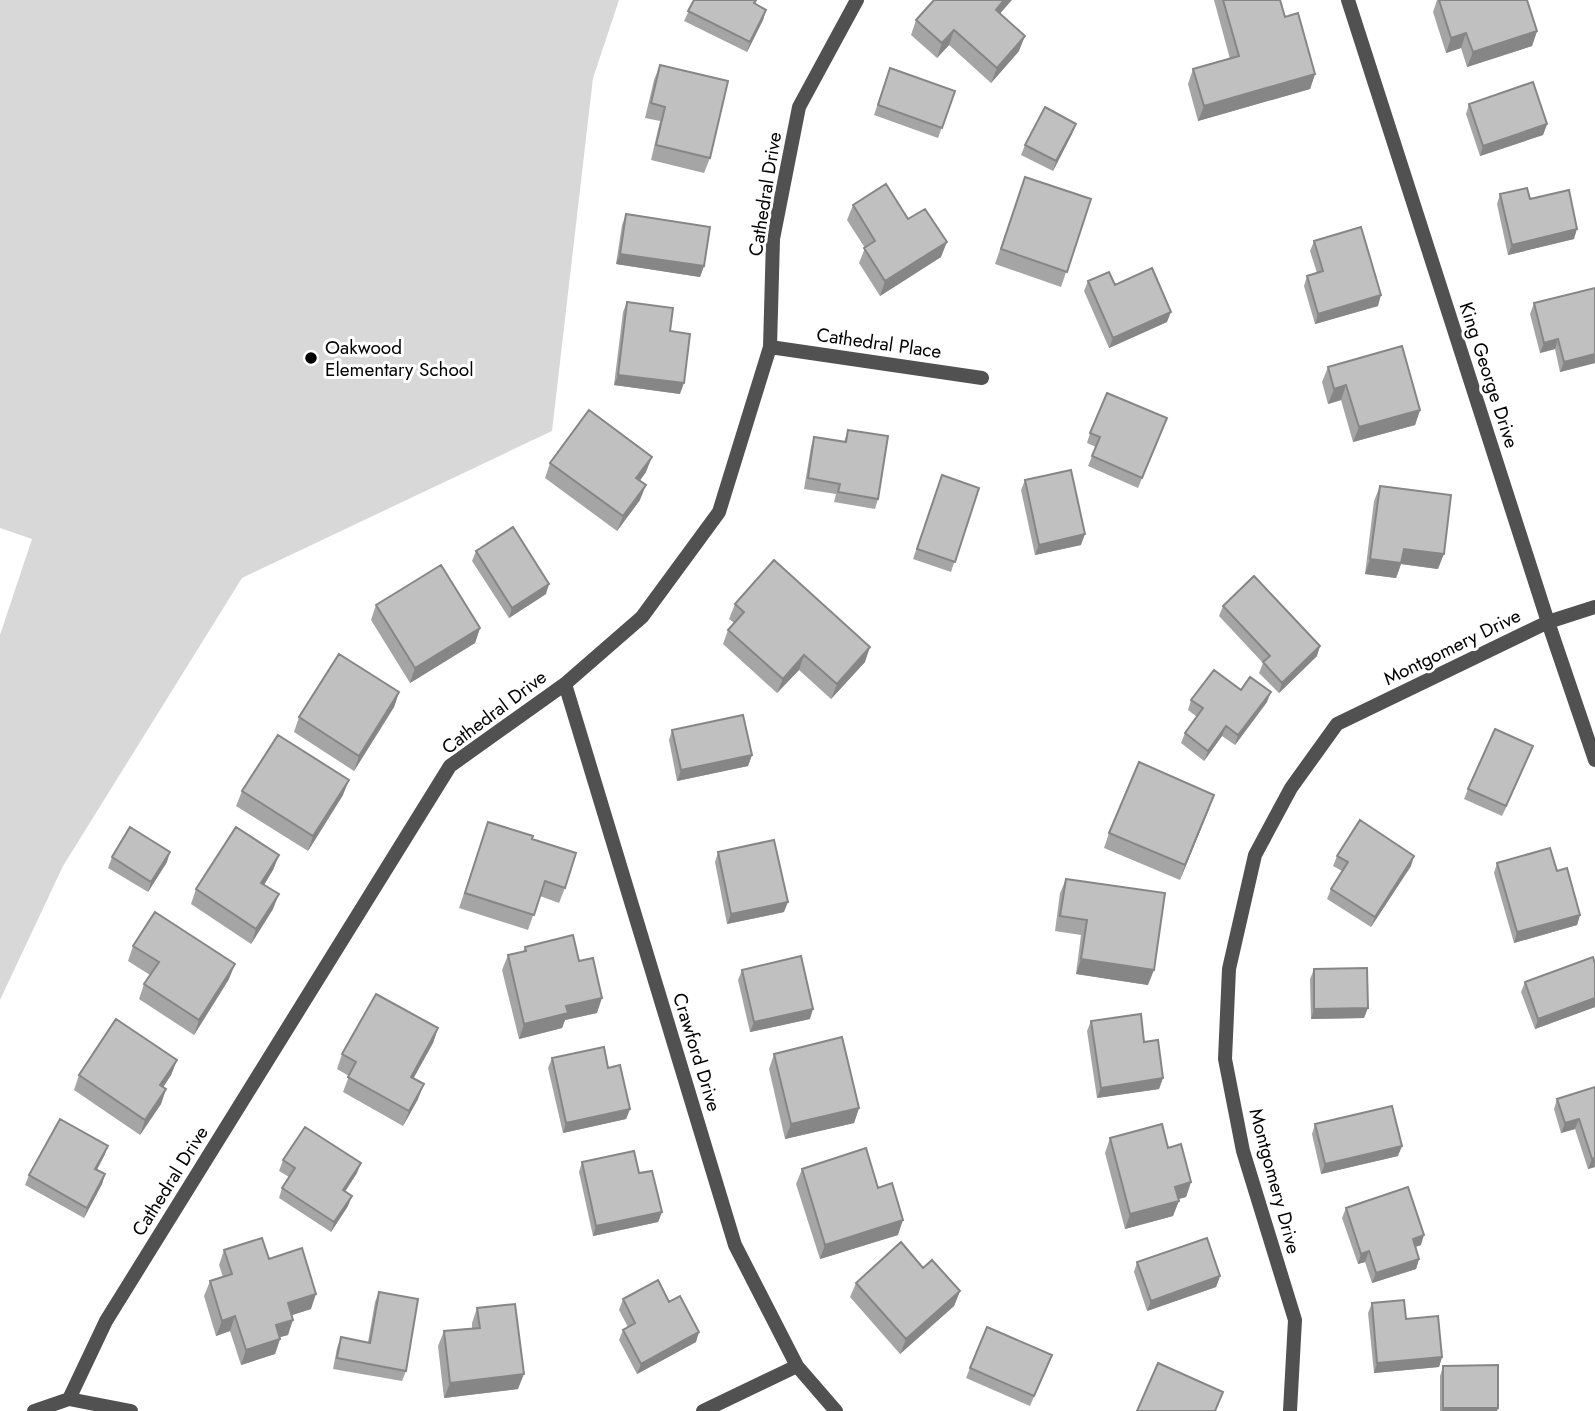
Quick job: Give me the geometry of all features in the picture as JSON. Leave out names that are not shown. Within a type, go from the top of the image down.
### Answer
[{"type":"street","name":"Cathedral Drive","points":[[69,1399],[106,1321],[450,766],[565,684],[642,617],[719,512],[770,346],[773,239],[799,107],[857,0]]},
{"type":"street","name":"King George Drive","points":[[1348,0],[1595,760]]},
{"type":"street","name":"Cathedral Place","points":[[770,346],[982,378]]},
{"type":"street","name":"Montgomery Drive","points":[[1290,1411],[1295,1321],[1243,1151],[1225,1059],[1229,969],[1255,855],[1291,788],[1337,724],[1548,622],[1595,607]]},
{"type":"street","name":"Crawford Drive","points":[[565,684],[735,1245],[797,1366],[836,1411]]},
{"type":"street","points":[[703,1411],[797,1366]]},
{"type":"street","points":[[34,1411],[69,1399],[131,1411]]},
{"type":"shaded area","name":"Oakwood Elementary School","points":[[0,0],[619,0],[593,78],[552,431],[242,578],[63,866],[0,1000],[0,635],[32,539],[0,528]]},
{"type":"building","points":[[694,0],[756,0],[754,3],[766,10],[750,42],[688,11]]},
{"type":"building","points":[[934,0],[1004,0],[996,10],[1025,36],[997,68],[954,30],[942,43],[916,20]]},
{"type":"building","points":[[1223,0],[1280,0],[1285,17],[1298,13],[1315,74],[1204,106],[1193,69],[1239,56]]},
{"type":"building","points":[[1439,0],[1527,0],[1537,31],[1473,52],[1466,33],[1451,38]]},
{"type":"building","points":[[660,65],[728,81],[710,158],[656,145],[665,107],[651,103]]},
{"type":"building","points":[[890,68],[955,91],[942,128],[878,105]]},
{"type":"building","points":[[1533,82],[1547,124],[1483,146],[1469,104]]},
{"type":"building","points":[[1045,107],[1076,124],[1056,161],[1025,145]]},
{"type":"building","points":[[1025,177],[1091,199],[1067,272],[1001,249]]},
{"type":"building","points":[[886,184],[908,219],[925,209],[947,242],[885,281],[864,248],[875,241],[853,205]]},
{"type":"building","points":[[1527,188],[1530,199],[1569,190],[1577,229],[1512,245],[1500,194]]},
{"type":"building","points":[[626,214],[710,227],[704,266],[620,254]]},
{"type":"building","points":[[1361,227],[1381,295],[1318,314],[1307,276],[1323,271],[1314,241]]},
{"type":"building","points":[[1152,268],[1171,312],[1113,338],[1088,281],[1109,272],[1115,285]]},
{"type":"building","points":[[1595,288],[1595,354],[1564,362],[1558,339],[1544,343],[1534,303]]},
{"type":"building","points":[[627,302],[673,308],[670,331],[690,334],[684,383],[618,375]]},
{"type":"building","points":[[1402,346],[1420,410],[1359,427],[1346,385],[1334,389],[1328,367]]},
{"type":"building","points":[[1107,393],[1167,418],[1142,478],[1092,456],[1100,437],[1090,433]]},
{"type":"building","points":[[589,410],[652,457],[636,478],[646,485],[623,516],[550,463]]},
{"type":"building","points":[[848,430],[888,436],[878,499],[838,492],[840,484],[808,478],[814,437],[846,442]]},
{"type":"building","points":[[1071,470],[1085,534],[1039,545],[1025,480]]},
{"type":"building","points":[[942,475],[979,488],[955,562],[917,549]]},
{"type":"building","points":[[1380,486],[1451,495],[1444,554],[1404,549],[1401,563],[1370,559]]},
{"type":"building","points":[[513,527],[549,584],[512,608],[476,551]]},
{"type":"building","points":[[774,560],[870,647],[837,684],[804,655],[783,679],[728,630],[744,612],[735,604]]},
{"type":"building","points":[[441,565],[480,628],[415,668],[376,605]]},
{"type":"building","points":[[1254,576],[1320,646],[1282,683],[1263,662],[1270,656],[1223,606]]},
{"type":"building","points":[[339,654],[399,692],[359,756],[299,717]]},
{"type":"building","points":[[1214,670],[1241,690],[1250,677],[1271,692],[1238,735],[1226,726],[1208,751],[1185,733],[1203,708],[1191,700]]},
{"type":"building","points":[[743,715],[752,755],[681,770],[672,730]]},
{"type":"building","points":[[1495,729],[1533,746],[1506,806],[1468,789]]},
{"type":"building","points":[[278,735],[349,780],[313,836],[242,791]]},
{"type":"building","points":[[1139,762],[1214,795],[1185,865],[1109,833]]},
{"type":"building","points":[[1360,820],[1414,856],[1375,917],[1331,889],[1348,862],[1337,856]]},
{"type":"building","points":[[488,822],[576,853],[565,888],[545,881],[534,915],[465,893]]},
{"type":"building","points":[[130,827],[170,852],[151,882],[112,857]]},
{"type":"building","points":[[236,827],[279,855],[261,883],[279,894],[256,929],[196,889]]},
{"type":"building","points":[[774,840],[788,902],[731,914],[718,852]]},
{"type":"building","points":[[1550,848],[1557,871],[1567,868],[1580,915],[1517,932],[1497,863]]},
{"type":"building","points":[[1066,879],[1165,893],[1154,970],[1081,959],[1087,920],[1060,916]]},
{"type":"building","points":[[155,912],[235,964],[199,1020],[144,984],[159,962],[133,946]]},
{"type":"building","points":[[573,935],[579,961],[593,958],[602,998],[566,1006],[568,1013],[524,1024],[508,955],[526,951],[525,947]]},
{"type":"building","points":[[801,956],[813,1009],[754,1022],[742,970]]},
{"type":"building","points":[[1593,957],[1595,998],[1538,1019],[1525,982]]},
{"type":"building","points":[[1367,968],[1368,1008],[1314,1009],[1314,969]]},
{"type":"building","points":[[376,994],[438,1028],[411,1077],[424,1084],[409,1111],[348,1077],[356,1062],[342,1054]]},
{"type":"building","points":[[1141,1014],[1144,1042],[1158,1040],[1163,1078],[1101,1088],[1091,1021]]},
{"type":"building","points":[[116,1019],[177,1060],[160,1085],[166,1089],[145,1120],[79,1075]]},
{"type":"building","points":[[842,1037],[859,1108],[791,1124],[774,1054]]},
{"type":"building","points":[[604,1047],[608,1068],[620,1065],[630,1109],[566,1123],[552,1058]]},
{"type":"building","points":[[1595,1087],[1595,1158],[1592,1159],[1579,1119],[1565,1123],[1557,1099]]},
{"type":"building","points":[[1392,1106],[1402,1146],[1325,1164],[1315,1124]]},
{"type":"building","points":[[60,1119],[108,1146],[95,1169],[105,1174],[87,1208],[29,1175]]},
{"type":"building","points":[[1162,1124],[1168,1148],[1181,1144],[1191,1182],[1175,1187],[1179,1201],[1130,1214],[1110,1138]]},
{"type":"building","points":[[305,1127],[361,1163],[343,1190],[352,1196],[334,1222],[282,1188],[295,1168],[283,1160]]},
{"type":"building","points":[[866,1148],[878,1188],[892,1183],[903,1220],[825,1245],[802,1169]]},
{"type":"building","points":[[634,1151],[639,1173],[652,1171],[662,1212],[596,1226],[582,1162]]},
{"type":"building","points":[[1408,1187],[1424,1235],[1413,1239],[1419,1259],[1376,1273],[1369,1251],[1361,1254],[1346,1208]]},
{"type":"building","points":[[262,1238],[269,1259],[302,1248],[316,1294],[288,1303],[293,1320],[276,1325],[280,1339],[246,1350],[235,1316],[222,1321],[210,1281],[232,1274],[224,1250]]},
{"type":"building","points":[[1207,1238],[1220,1276],[1151,1301],[1137,1262]]},
{"type":"building","points":[[901,1242],[923,1268],[932,1260],[960,1291],[906,1339],[856,1283]]},
{"type":"building","points":[[658,1280],[669,1302],[680,1296],[699,1332],[641,1364],[623,1330],[635,1323],[623,1299]]},
{"type":"building","points":[[379,1292],[418,1299],[406,1371],[337,1358],[341,1337],[370,1343]]},
{"type":"building","points":[[1404,1300],[1406,1319],[1438,1316],[1442,1357],[1377,1363],[1372,1303]]},
{"type":"building","points":[[515,1304],[524,1374],[450,1383],[444,1331],[480,1328],[477,1308]]},
{"type":"building","points":[[987,1327],[1052,1355],[1034,1396],[970,1368]]},
{"type":"building","points":[[1158,1363],[1223,1392],[1215,1411],[1137,1411]]},
{"type":"building","points":[[1498,1365],[1498,1408],[1443,1408],[1443,1366]]},
{"type":"place","name":"Oakwood Elementary School","points":[[311,358]]}]
